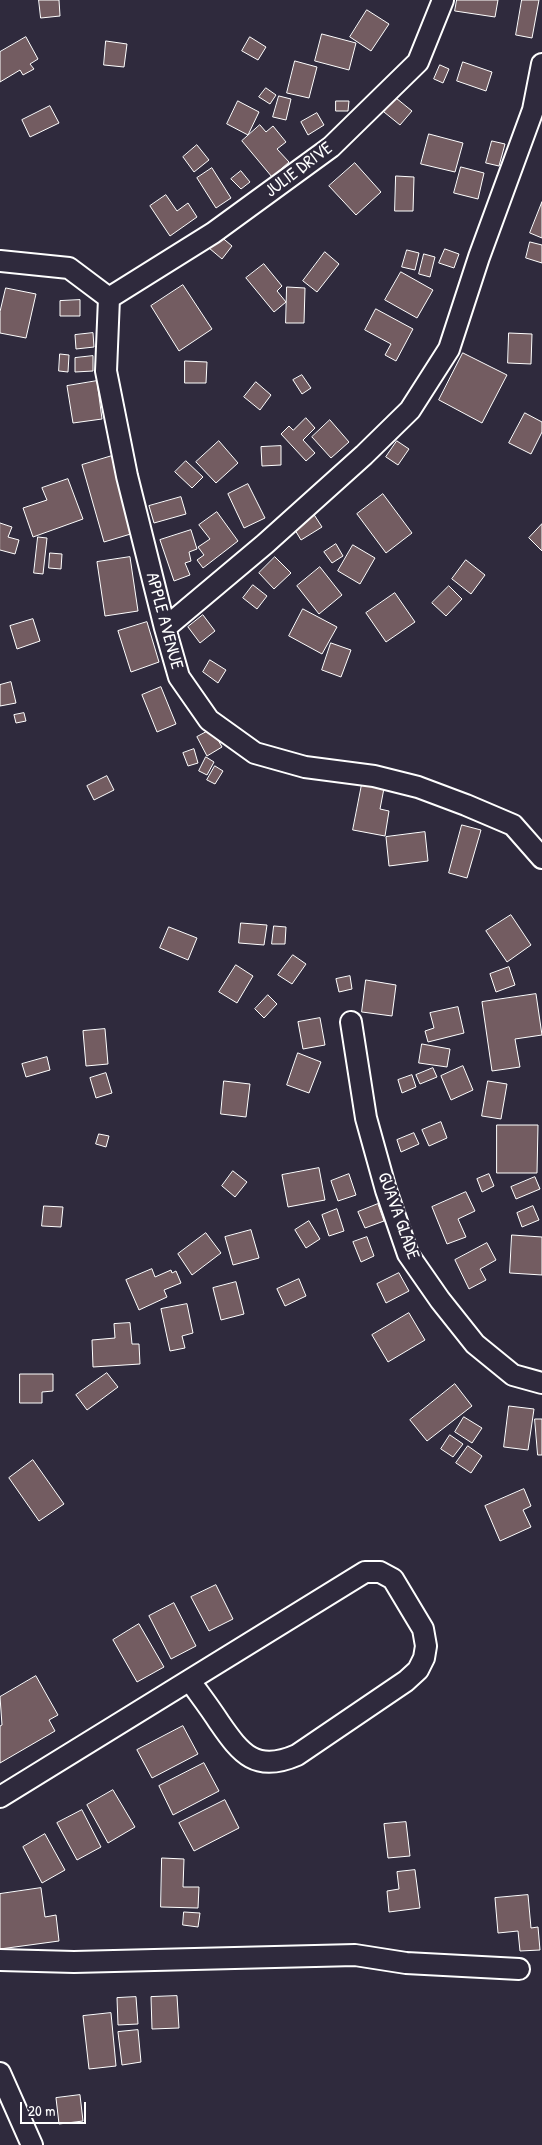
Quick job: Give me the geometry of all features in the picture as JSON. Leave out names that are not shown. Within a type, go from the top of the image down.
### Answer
[{"type":"street","name":"JULIE DRIVE","points":[[110,298],[212,234],[331,147],[418,62],[443,0]]},
{"type":"street","points":[[165,628],[265,544],[364,455],[410,410],[450,349],[479,257],[533,110],[542,64]]},
{"type":"street","points":[[0,261],[69,268],[110,298]]},
{"type":"street","name":"APPLE AVENUE","points":[[110,298],[106,371],[127,476],[179,677],[209,720],[255,753],[305,767],[374,776],[418,787],[513,825],[542,858]]},
{"type":"street","name":"GUAVA GLADE","points":[[351,1022],[366,1118],[386,1190],[408,1254],[440,1300],[475,1344],[513,1375],[542,1383]]},
{"type":"street","points":[[0,1796],[365,1572],[380,1572],[392,1579],[423,1629],[426,1646],[424,1658],[418,1670],[406,1681],[375,1702],[297,1754],[283,1761],[267,1762],[251,1758],[237,1748],[190,1681]]},
{"type":"street","points":[[0,1960],[74,1962],[354,1955],[406,1963],[519,1969]]},
{"type":"street","points":[[0,2073],[32,2145]]},
{"type":"building","points":[[39,0],[59,0],[60,16],[41,18]]},
{"type":"building","points":[[457,0],[498,0],[495,17],[455,11]]},
{"type":"building","points":[[522,0],[539,0],[532,38],[516,35]]},
{"type":"building","points":[[367,10],[389,24],[371,51],[350,37]]},
{"type":"building","points":[[322,34],[356,43],[349,70],[315,61]]},
{"type":"building","points":[[26,37],[38,59],[30,64],[34,69],[23,75],[20,70],[0,82],[0,52]]},
{"type":"building","points":[[250,37],[266,47],[258,60],[242,51]]},
{"type":"building","points":[[106,41],[127,44],[124,67],[104,65]]},
{"type":"building","points":[[295,61],[317,67],[309,98],[287,93]]},
{"type":"building","points":[[463,62],[492,72],[486,91],[457,81]]},
{"type":"building","points":[[440,65],[449,69],[443,83],[434,79]]},
{"type":"building","points":[[266,88],[276,95],[270,104],[259,97]]},
{"type":"building","points":[[279,96],[291,99],[286,120],[273,117]]},
{"type":"building","points":[[396,98],[412,111],[400,125],[384,112]]},
{"type":"building","points":[[238,101],[259,112],[248,135],[227,124]]},
{"type":"building","points":[[336,101],[349,101],[348,111],[336,111]]},
{"type":"building","points":[[50,106],[59,123],[30,137],[22,120]]},
{"type":"building","points":[[317,113],[324,125],[308,135],[301,122]]},
{"type":"building","points":[[260,125],[266,132],[273,126],[286,142],[277,149],[289,162],[272,177],[242,141]]},
{"type":"building","points":[[429,134],[463,143],[455,172],[421,164]]},
{"type":"building","points":[[492,141],[505,144],[499,166],[486,163]]},
{"type":"building","points":[[197,145],[209,160],[194,172],[183,157]]},
{"type":"building","points":[[355,163],[381,192],[356,215],[329,186]]},
{"type":"building","points":[[461,167],[484,173],[478,199],[454,193]]},
{"type":"building","points":[[212,168],[231,198],[216,208],[197,178]]},
{"type":"building","points":[[241,171],[250,182],[241,189],[231,179]]},
{"type":"building","points":[[396,176],[414,177],[413,211],[395,211]]},
{"type":"building","points":[[166,195],[177,211],[188,203],[197,217],[170,236],[150,206]]},
{"type":"building","points":[[542,202],[542,238],[530,233]]},
{"type":"building","points":[[219,235],[232,246],[222,259],[209,248]]},
{"type":"building","points":[[530,242],[542,245],[542,263],[526,258]]},
{"type":"building","points":[[445,249],[459,254],[454,268],[439,263]]},
{"type":"building","points":[[407,250],[419,253],[415,270],[402,267]]},
{"type":"building","points":[[325,252],[339,264],[317,292],[303,281]]},
{"type":"building","points":[[424,254],[435,257],[430,277],[419,274]]},
{"type":"building","points":[[264,264],[282,286],[277,291],[286,302],[274,312],[246,278]]},
{"type":"building","points":[[401,272],[433,290],[417,318],[385,300]]},
{"type":"building","points":[[183,285],[212,329],[179,351],[151,306]]},
{"type":"building","points":[[287,287],[305,288],[304,323],[286,323]]},
{"type":"building","points":[[6,288],[36,294],[26,338],[0,333],[0,312]]},
{"type":"building","points":[[80,300],[80,316],[60,316],[60,301]]},
{"type":"building","points":[[376,309],[413,329],[396,361],[385,355],[391,344],[365,330]]},
{"type":"building","points":[[93,333],[94,347],[76,349],[75,335]]},
{"type":"building","points":[[509,333],[532,334],[531,364],[508,363]]},
{"type":"building","points":[[463,353],[507,375],[482,423],[439,400]]},
{"type":"building","points":[[60,354],[69,355],[68,372],[59,371]]},
{"type":"building","points":[[93,356],[93,371],[75,372],[75,358]]},
{"type":"building","points":[[185,361],[207,362],[206,383],[185,383]]},
{"type":"building","points":[[302,375],[311,388],[302,394],[293,380]]},
{"type":"building","points":[[97,381],[102,419],[73,423],[67,386]]},
{"type":"building","points":[[256,382],[271,395],[260,410],[244,397]]},
{"type":"building","points":[[525,413],[542,422],[542,432],[531,454],[509,443]]},
{"type":"building","points":[[306,418],[315,428],[303,440],[315,453],[306,461],[281,434],[289,426],[293,430]]},
{"type":"building","points":[[330,420],[349,442],[331,458],[312,437]]},
{"type":"building","points":[[219,441],[238,463],[216,483],[196,462]]},
{"type":"building","points":[[397,441],[409,449],[398,465],[386,457]]},
{"type":"building","points":[[281,446],[281,465],[262,466],[261,447]]},
{"type":"building","points":[[112,456],[134,533],[104,542],[82,465]]},
{"type":"building","points":[[186,461],[203,477],[192,488],[175,472]]},
{"type":"building","points":[[68,479],[83,519],[33,537],[23,508],[47,500],[42,488]]},
{"type":"building","points":[[248,484],[265,518],[244,528],[228,494]]},
{"type":"building","points":[[383,494],[412,533],[386,553],[357,514]]},
{"type":"building","points":[[181,497],[186,514],[154,523],[149,506]]},
{"type":"building","points":[[217,512],[238,541],[203,568],[197,560],[204,555],[198,547],[210,539],[199,525]]},
{"type":"building","points":[[313,513],[322,527],[301,540],[292,525]]},
{"type":"building","points":[[0,523],[12,527],[8,537],[19,540],[15,554],[0,550]]},
{"type":"building","points":[[542,524],[542,551],[529,538]]},
{"type":"building","points":[[191,530],[197,549],[189,552],[191,561],[185,563],[190,575],[174,581],[160,540]]},
{"type":"building","points":[[38,537],[47,538],[43,574],[34,573]]},
{"type":"building","points":[[336,544],[343,556],[332,563],[324,552]]},
{"type":"building","points":[[353,545],[375,558],[360,584],[338,571]]},
{"type":"building","points":[[50,553],[62,554],[61,569],[49,568]]},
{"type":"building","points":[[130,557],[138,611],[105,616],[97,562]]},
{"type":"building","points":[[275,557],[291,573],[274,589],[259,573]]},
{"type":"building","points":[[466,560],[485,575],[471,594],[452,579]]},
{"type":"building","points":[[320,567],[342,595],[319,614],[297,586]]},
{"type":"building","points":[[253,585],[267,596],[257,609],[243,598]]},
{"type":"building","points":[[449,586],[462,599],[446,616],[432,603]]},
{"type":"building","points":[[395,593],[415,622],[386,642],[366,613]]},
{"type":"building","points":[[303,609],[337,627],[322,654],[289,636]]},
{"type":"building","points":[[203,615],[215,631],[200,643],[188,627]]},
{"type":"building","points":[[33,619],[40,641],[17,649],[10,626]]},
{"type":"building","points":[[147,622],[159,662],[131,672],[118,631]]},
{"type":"building","points":[[331,643],[351,650],[341,677],[322,670]]},
{"type":"building","points":[[210,660],[226,670],[218,683],[203,672]]},
{"type":"building","points":[[11,682],[16,703],[0,706],[0,685]]},
{"type":"building","points":[[161,687],[176,724],[157,732],[142,695]]},
{"type":"building","points":[[24,713],[26,721],[16,723],[14,715]]},
{"type":"building","points":[[212,729],[222,747],[207,756],[197,737]]},
{"type":"building","points":[[194,749],[198,763],[188,766],[183,753]]},
{"type":"building","points":[[206,757],[214,762],[207,775],[199,771]]},
{"type":"building","points":[[215,766],[223,771],[215,784],[207,780]]},
{"type":"building","points":[[107,776],[114,790],[94,800],[87,786]]},
{"type":"building","points":[[363,779],[385,783],[380,809],[389,811],[385,836],[353,830]]},
{"type":"building","points":[[462,825],[481,830],[467,878],[449,873]]},
{"type":"building","points":[[425,832],[428,861],[389,866],[386,837]]},
{"type":"building","points":[[511,915],[531,945],[507,962],[486,931]]},
{"type":"building","points":[[241,923],[267,925],[264,945],[239,943]]},
{"type":"building","points":[[274,926],[286,927],[285,944],[272,944]]},
{"type":"building","points":[[169,927],[197,938],[188,960],[160,948]]},
{"type":"building","points":[[293,955],[306,964],[292,984],[278,975]]},
{"type":"building","points":[[236,965],[253,976],[237,1003],[219,992]]},
{"type":"building","points":[[509,967],[515,985],[496,992],[490,974]]},
{"type":"building","points":[[350,976],[352,989],[339,992],[336,979]]},
{"type":"building","points":[[366,980],[396,985],[392,1016],[362,1012]]},
{"type":"building","points":[[536,994],[542,1035],[515,1039],[520,1067],[492,1071],[482,1002]]},
{"type":"building","points":[[268,995],[277,1004],[264,1018],[255,1009]]},
{"type":"building","points":[[458,1007],[464,1033],[428,1042],[425,1031],[434,1028],[430,1013]]},
{"type":"building","points":[[320,1018],[325,1045],[303,1049],[298,1022]]},
{"type":"building","points":[[105,1029],[108,1064],[86,1066],[83,1031]]},
{"type":"building","points":[[422,1044],[450,1049],[447,1067],[419,1063]]},
{"type":"building","points":[[298,1053],[321,1062],[309,1093],[287,1085]]},
{"type":"building","points":[[47,1057],[50,1070],[26,1077],[22,1064]]},
{"type":"building","points":[[463,1066],[473,1090],[451,1100],[441,1076]]},
{"type":"building","points":[[433,1068],[437,1077],[420,1084],[416,1075]]},
{"type":"building","points":[[106,1073],[112,1093],[96,1098],[90,1078]]},
{"type":"building","points":[[412,1075],[416,1087],[402,1093],[398,1080]]},
{"type":"building","points":[[224,1081],[250,1084],[246,1117],[221,1114]]},
{"type":"building","points":[[488,1081],[507,1084],[501,1119],[482,1116]]},
{"type":"building","points":[[441,1122],[447,1138],[429,1146],[422,1130]]},
{"type":"building","points":[[497,1125],[538,1125],[537,1173],[497,1173]]},
{"type":"building","points":[[414,1133],[419,1144],[401,1152],[397,1140]]},
{"type":"building","points":[[99,1134],[109,1136],[106,1147],[96,1144]]},
{"type":"building","points":[[319,1168],[325,1200],[288,1207],[282,1175]]},
{"type":"building","points":[[233,1171],[247,1182],[235,1197],[222,1186]]},
{"type":"building","points":[[349,1174],[356,1195],[338,1201],[331,1181]]},
{"type":"building","points":[[489,1174],[494,1186],[482,1192],[477,1179]]},
{"type":"building","points":[[535,1177],[540,1189],[516,1199],[511,1187]]},
{"type":"building","points":[[466,1192],[475,1211],[458,1219],[466,1237],[447,1244],[432,1207]]},
{"type":"building","points":[[378,1204],[384,1221],[365,1228],[358,1212]]},
{"type":"building","points":[[44,1206],[63,1207],[61,1227],[42,1226]]},
{"type":"building","points":[[533,1206],[539,1220],[522,1227],[517,1213]]},
{"type":"building","points":[[337,1209],[344,1231],[329,1236],[322,1215]]},
{"type":"building","points":[[309,1221],[320,1239],[306,1248],[295,1230]]},
{"type":"building","points":[[251,1230],[259,1258],[233,1265],[225,1237]]},
{"type":"building","points":[[206,1233],[221,1253],[192,1275],[178,1254]]},
{"type":"building","points":[[512,1235],[542,1237],[542,1275],[510,1273]]},
{"type":"building","points":[[367,1237],[374,1256],[361,1262],[353,1242]]},
{"type":"building","points":[[487,1243],[496,1260],[480,1269],[486,1280],[469,1289],[455,1260]]},
{"type":"building","points":[[152,1269],[155,1277],[171,1270],[172,1273],[176,1271],[181,1283],[164,1290],[167,1297],[139,1310],[126,1280]]},
{"type":"building","points":[[399,1273],[409,1291],[386,1303],[377,1284]]},
{"type":"building","points":[[299,1279],[306,1296],[285,1306],[277,1289]]},
{"type":"building","points":[[236,1282],[244,1314],[221,1320],[213,1288]]},
{"type":"building","points":[[187,1304],[193,1333],[182,1336],[185,1348],[170,1351],[161,1309]]},
{"type":"building","points":[[409,1313],[425,1340],[388,1362],[372,1335]]},
{"type":"building","points":[[130,1323],[132,1344],[139,1344],[140,1364],[93,1367],[92,1340],[115,1338],[114,1324]]},
{"type":"building","points":[[107,1373],[118,1387],[87,1410],[76,1395]]},
{"type":"building","points":[[20,1374],[53,1374],[53,1391],[42,1392],[42,1403],[20,1403]]},
{"type":"building","points":[[455,1384],[472,1406],[427,1441],[410,1420]]},
{"type":"building","points":[[509,1406],[534,1409],[528,1450],[504,1447]]},
{"type":"building","points":[[464,1417],[482,1428],[472,1443],[455,1432]]},
{"type":"building","points":[[535,1419],[542,1419],[542,1455],[538,1455]]},
{"type":"building","points":[[450,1435],[463,1444],[453,1457],[441,1449]]},
{"type":"building","points":[[468,1446],[482,1456],[471,1473],[456,1463]]},
{"type":"building","points":[[33,1460],[64,1504],[39,1521],[9,1478]]},
{"type":"building","points":[[524,1489],[531,1506],[523,1510],[531,1527],[500,1541],[485,1506]]},
{"type":"building","points":[[216,1585],[233,1619],[209,1631],[191,1597]]},
{"type":"building","points":[[174,1603],[196,1646],[171,1659],[149,1616]]},
{"type":"building","points":[[139,1624],[164,1667],[137,1682],[113,1640]]},
{"type":"building","points":[[36,1676],[58,1715],[49,1720],[55,1731],[0,1763],[0,1726],[2,1725],[0,1697]]},
{"type":"building","points":[[183,1726],[198,1754],[152,1778],[137,1750]]},
{"type":"building","points":[[204,1763],[219,1791],[173,1815],[159,1786]]},
{"type":"building","points":[[113,1790],[135,1827],[108,1843],[87,1805]]},
{"type":"building","points":[[225,1800],[239,1828],[194,1851],[179,1823]]},
{"type":"building","points":[[82,1810],[101,1847],[77,1860],[57,1823]]},
{"type":"building","points":[[406,1822],[410,1856],[388,1858],[384,1824]]},
{"type":"building","points":[[45,1834],[65,1870],[42,1883],[23,1847]]},
{"type":"building","points":[[162,1858],[184,1859],[183,1887],[199,1887],[198,1908],[161,1907]]},
{"type":"building","points":[[415,1870],[420,1908],[389,1912],[387,1891],[399,1889],[397,1872]]},
{"type":"building","points":[[41,1888],[45,1917],[56,1915],[59,1941],[0,1949],[0,1894]]},
{"type":"building","points":[[528,1895],[531,1928],[538,1927],[540,1950],[520,1951],[518,1931],[498,1933],[495,1898]]},
{"type":"building","points":[[184,1912],[200,1913],[198,1927],[183,1925]]},
{"type":"building","points":[[177,1996],[179,2028],[152,2029],[151,1997]]},
{"type":"building","points":[[136,1997],[138,2024],[118,2025],[117,1998]]},
{"type":"building","points":[[111,2013],[116,2066],[89,2069],[83,2016]]},
{"type":"building","points":[[138,2030],[141,2062],[122,2065],[118,2032]]},
{"type":"building","points":[[80,2095],[83,2121],[59,2124],[56,2098]]}]
